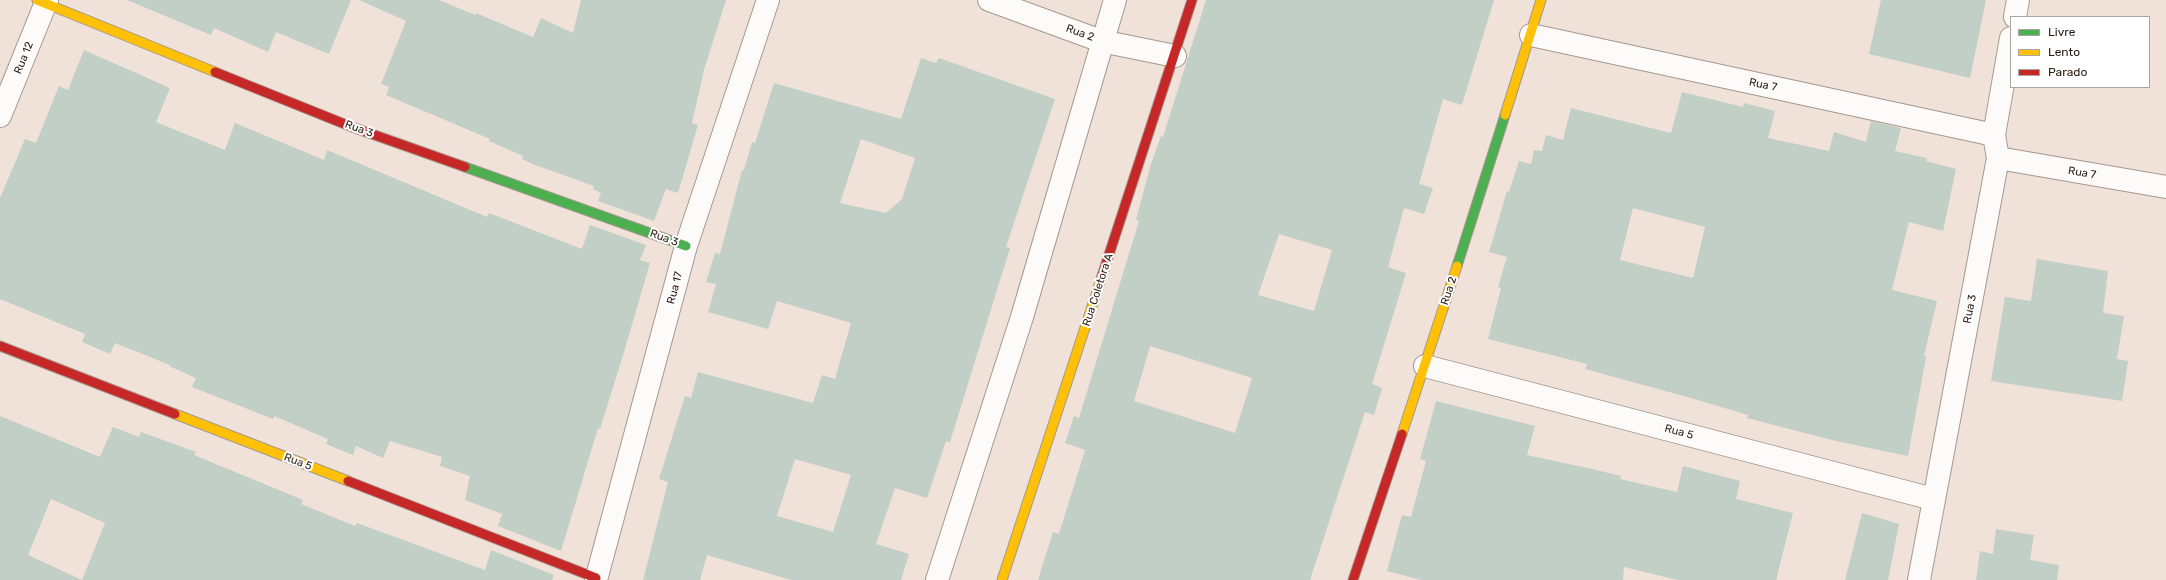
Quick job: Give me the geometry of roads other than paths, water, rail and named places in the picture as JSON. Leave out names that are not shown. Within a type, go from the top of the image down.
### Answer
[{"type":"street","name":"Rua 17","points":[[596,579],[686,246],[768,0]]},
{"type":"street","name":"Rua 2","points":[[989,0],[1101,41],[1175,56]]},
{"type":"street","points":[[938,580],[1022,317],[1101,41],[1115,0]]},
{"type":"street","name":"Rua Coletora A","points":[[1002,580],[1175,56],[1192,0]]},
{"type":"street","name":"Rua 2","points":[[1353,580],[1425,366],[1541,0]]},
{"type":"street","points":[[2015,16],[2018,0]]},
{"type":"street","name":"Rua 3","points":[[43,1],[352,127],[686,246]]},
{"type":"street","name":"Rua 12","points":[[0,116],[43,1]]},
{"type":"street","name":"Rua 7","points":[[1531,34],[1994,135]]},
{"type":"street","name":"Rua 3","points":[[1919,580],[1933,498],[1998,158],[1994,135],[2010,44]]},
{"type":"street","name":"Rua 7","points":[[1998,158],[2166,187]]},
{"type":"street","name":"Rua 5","points":[[0,346],[596,579]]},
{"type":"street","name":"Rua 5","points":[[1425,366],[1933,498]]}]
